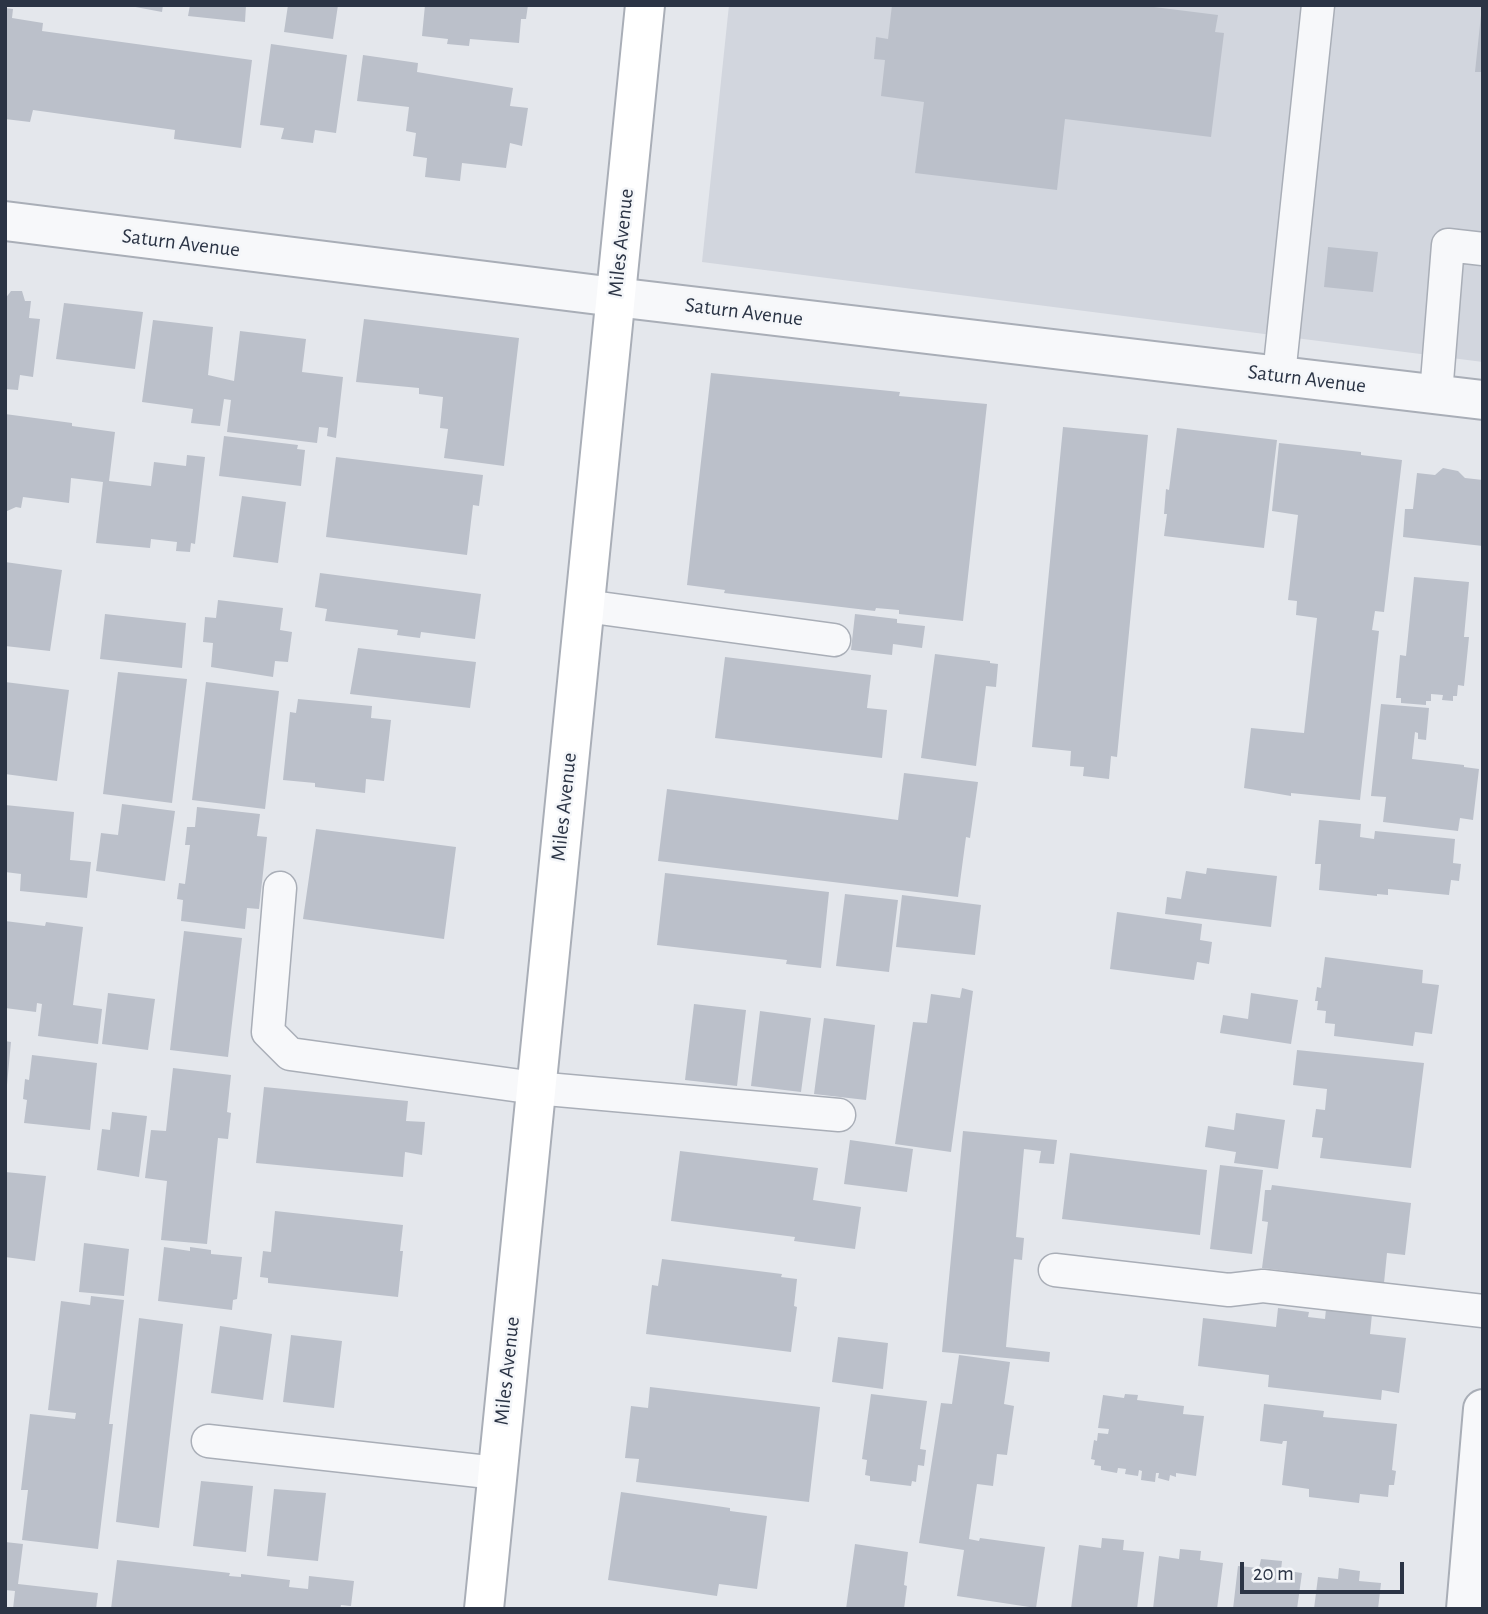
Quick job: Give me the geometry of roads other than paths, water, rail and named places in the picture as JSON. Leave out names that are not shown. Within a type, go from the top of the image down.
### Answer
[{"type":"main road","name":"Miles Avenue","points":[[484,1609],[645,5]]},
{"type":"street","name":"Saturn Avenue","points":[[5,221],[615,297],[1483,400]]},
{"type":"street","points":[[1466,1609],[1483,1409]]},
{"type":"lane","points":[[1279,375],[1318,5]]},
{"type":"lane","points":[[1436,394],[1448,245],[1483,249]]},
{"type":"lane","points":[[585,606],[834,640]]},
{"type":"lane","points":[[280,888],[268,1032],[290,1054],[536,1088],[839,1115]]},
{"type":"lane","points":[[1055,1270],[1229,1290],[1263,1286],[1483,1311]]},
{"type":"lane","points":[[208,1441],[496,1473]]}]
